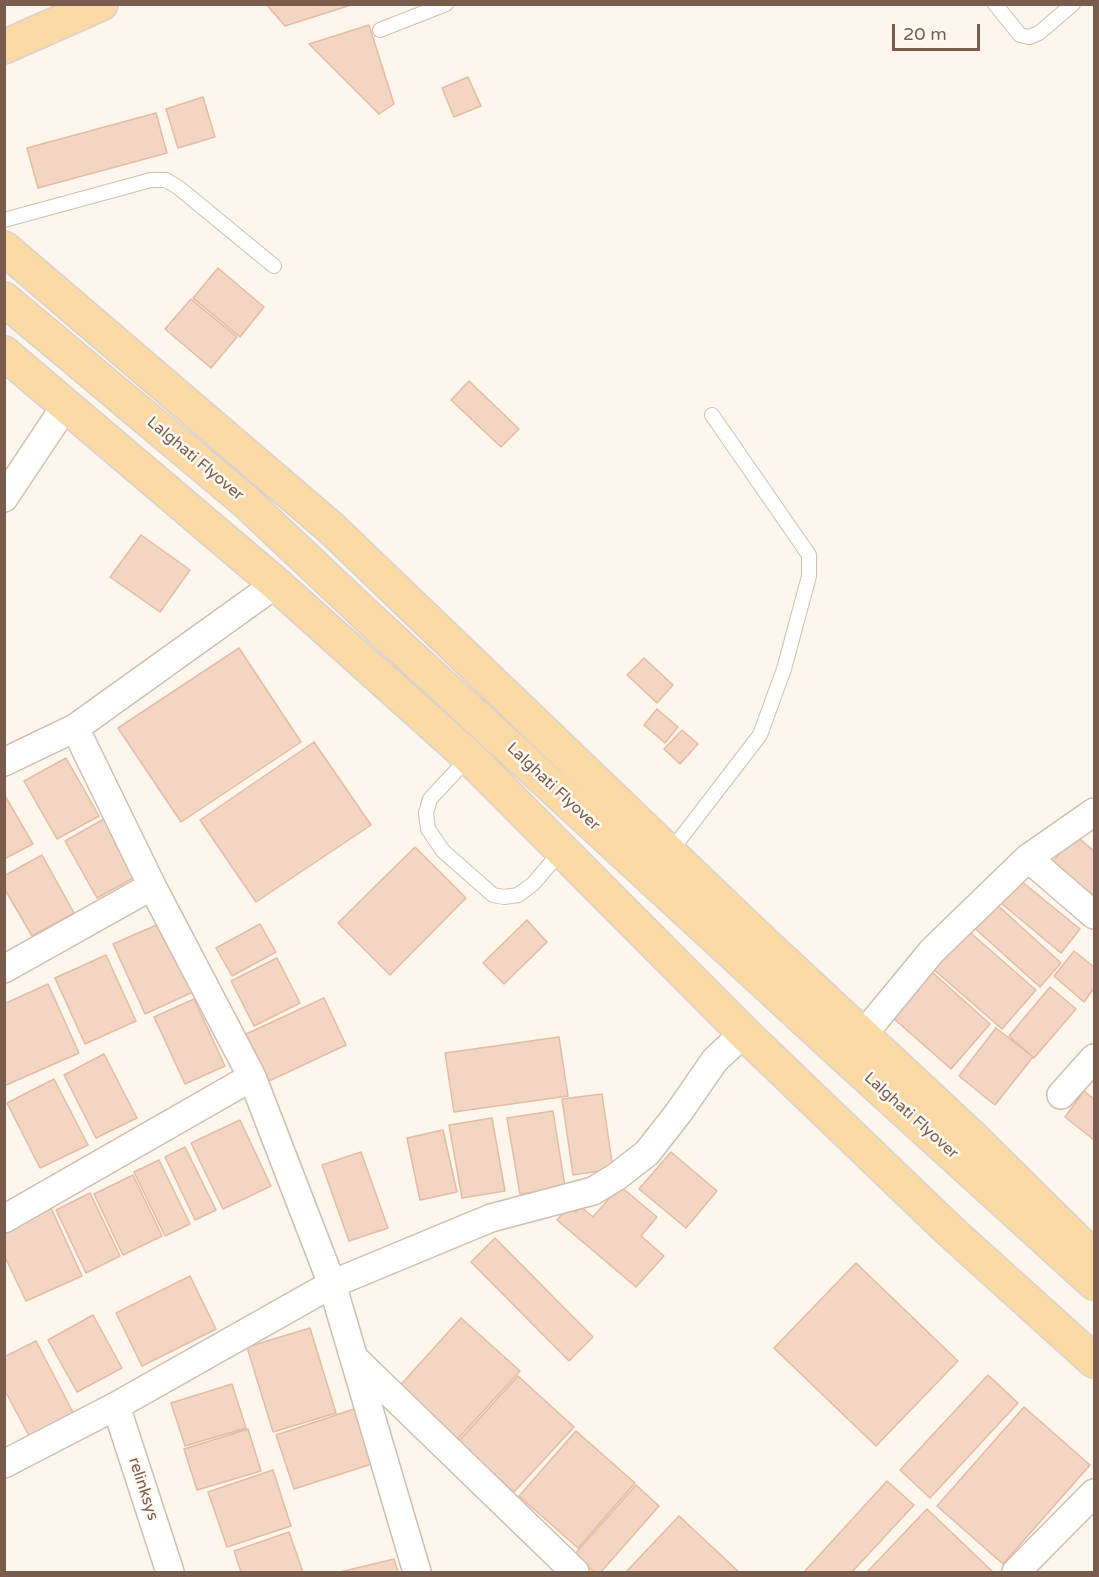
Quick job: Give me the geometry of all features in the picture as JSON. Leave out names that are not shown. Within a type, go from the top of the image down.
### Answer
[{"type":"main road","points":[[4,49],[101,4]]},
{"type":"main road","points":[[4,240],[14,257],[331,528],[862,1036],[973,1138],[1091,1264]]},
{"type":"main road","name":"Lalghati Flyover","points":[[4,299],[245,501],[815,1029],[1091,1264]]},
{"type":"main road","points":[[4,353],[276,584],[469,757],[744,1033],[949,1230],[1095,1361]]},
{"type":"street","points":[[4,498],[66,405]]},
{"type":"street","points":[[4,762],[75,728],[276,584]]},
{"type":"street","points":[[75,728],[152,886],[252,1077],[332,1284],[417,1572]]},
{"type":"street","points":[[862,1036],[932,951],[1028,858],[1095,812]]},
{"type":"street","points":[[1028,858],[1095,915]]},
{"type":"street","points":[[4,969],[152,886]]},
{"type":"street","points":[[4,1464],[116,1406],[332,1284],[491,1218],[593,1191],[647,1153],[715,1060],[744,1033]]},
{"type":"street","points":[[1060,1095],[1095,1058]]},
{"type":"street","points":[[4,1219],[252,1077]]},
{"type":"street","points":[[356,1360],[575,1572]]},
{"type":"street","name":"relinksys","points":[[116,1406],[170,1572]]},
{"type":"street","points":[[1016,1572],[1095,1493]]},
{"type":"lane","points":[[380,30],[446,4]]},
{"type":"lane","points":[[995,4],[1020,35],[1029,37],[1039,33],[1073,4]]},
{"type":"lane","points":[[4,220],[151,180],[166,180],[179,188],[274,266]]},
{"type":"lane","points":[[670,852],[760,735],[784,669],[809,576],[809,555],[712,415]]},
{"type":"lane","points":[[469,757],[430,799],[426,813],[428,829],[443,851],[493,895],[504,897],[518,895],[533,884],[562,850]]},
{"type":"building","points":[[266,4],[351,4],[351,5],[285,26]]},
{"type":"building","points":[[369,25],[394,104],[379,114],[309,44]]},
{"type":"building","points":[[468,77],[481,106],[454,117],[442,88]]},
{"type":"building","points":[[203,97],[215,137],[178,148],[166,109]]},
{"type":"building","points":[[156,113],[167,153],[38,188],[27,148]]},
{"type":"building","points":[[218,268],[264,307],[240,337],[193,298]]},
{"type":"building","points":[[191,299],[237,337],[211,368],[165,329]]},
{"type":"building","points":[[469,381],[519,429],[501,447],[451,400]]},
{"type":"building","points":[[141,535],[190,570],[160,612],[110,577]]},
{"type":"building","points":[[239,648],[301,742],[181,822],[118,728]]},
{"type":"building","points":[[644,658],[673,685],[657,703],[627,675]]},
{"type":"building","points":[[657,709],[678,727],[665,743],[644,725]]},
{"type":"building","points":[[682,730],[698,744],[680,764],[664,749]]},
{"type":"building","points":[[314,742],[371,825],[256,902],[200,820]]},
{"type":"building","points":[[66,758],[99,816],[57,839],[24,781]]},
{"type":"building","points":[[4,794],[33,844],[4,859]]},
{"type":"building","points":[[104,819],[137,876],[97,898],[65,841]]},
{"type":"building","points":[[1075,835],[1094,851],[1094,904],[1050,865]]},
{"type":"building","points":[[415,847],[466,898],[390,975],[338,923]]},
{"type":"building","points":[[42,855],[74,913],[32,936],[4,888],[4,876]]},
{"type":"building","points":[[1021,881],[1080,929],[1061,953],[1002,904]]},
{"type":"building","points":[[993,901],[1061,963],[1040,987],[971,925]]},
{"type":"building","points":[[527,920],[547,942],[504,984],[483,963]]},
{"type":"building","points":[[161,923],[193,992],[145,1014],[113,944]]},
{"type":"building","points":[[260,924],[276,952],[232,976],[216,948]]},
{"type":"building","points":[[966,929],[1036,990],[1002,1029],[932,968]]},
{"type":"building","points":[[1074,951],[1094,967],[1094,988],[1084,1002],[1054,976]]},
{"type":"building","points":[[106,955],[136,1021],[85,1044],[55,978]]},
{"type":"building","points":[[277,958],[300,1003],[254,1026],[231,981]]},
{"type":"building","points":[[932,972],[990,1024],[951,1069],[892,1017]]},
{"type":"building","points":[[48,984],[79,1053],[4,1086],[4,1004]]},
{"type":"building","points":[[1050,987],[1076,1009],[1034,1058],[1009,1036]]},
{"type":"building","points":[[324,998],[346,1045],[269,1081],[246,1034]]},
{"type":"building","points":[[194,999],[225,1066],[185,1084],[154,1017]]},
{"type":"building","points":[[996,1028],[1033,1057],[995,1105],[959,1076]]},
{"type":"building","points":[[559,1037],[568,1096],[454,1112],[445,1053]]},
{"type":"building","points":[[104,1054],[137,1118],[96,1138],[64,1075]]},
{"type":"building","points":[[54,1079],[88,1145],[40,1168],[7,1103]]},
{"type":"building","points":[[1084,1091],[1094,1099],[1094,1140],[1065,1117]]},
{"type":"building","points":[[602,1094],[613,1169],[573,1175],[562,1099]]},
{"type":"building","points":[[553,1111],[565,1187],[520,1194],[507,1118]]},
{"type":"building","points":[[492,1118],[505,1191],[462,1198],[449,1125]]},
{"type":"building","points":[[240,1120],[271,1186],[223,1209],[191,1143]]},
{"type":"building","points":[[443,1130],[457,1192],[420,1200],[407,1138]]},
{"type":"building","points":[[185,1147],[216,1210],[195,1220],[165,1157]]},
{"type":"building","points":[[361,1152],[388,1228],[349,1241],[322,1165]]},
{"type":"building","points":[[671,1152],[717,1191],[686,1228],[639,1189]]},
{"type":"building","points":[[159,1160],[190,1224],[165,1236],[134,1172]]},
{"type":"building","points":[[133,1175],[162,1236],[123,1255],[94,1194]]},
{"type":"building","points":[[620,1186],[657,1217],[641,1236],[664,1256],[636,1287],[557,1220],[569,1207],[576,1212],[580,1206],[593,1217]]},
{"type":"building","points":[[90,1193],[120,1256],[86,1273],[56,1210]]},
{"type":"building","points":[[51,1208],[82,1276],[26,1301],[4,1255],[4,1230]]},
{"type":"building","points":[[495,1238],[593,1337],[569,1361],[471,1262]]},
{"type":"building","points":[[856,1263],[958,1361],[876,1446],[774,1348]]},
{"type":"building","points":[[190,1276],[216,1329],[142,1366],[116,1313]]},
{"type":"building","points":[[93,1315],[122,1368],[77,1392],[48,1340]]},
{"type":"building","points":[[461,1318],[520,1371],[454,1443],[396,1390]]},
{"type":"building","points":[[310,1328],[336,1413],[273,1432],[247,1347]]},
{"type":"building","points":[[36,1341],[78,1422],[34,1445],[4,1389],[4,1357]]},
{"type":"building","points":[[988,1375],[1018,1403],[930,1498],[900,1470]]},
{"type":"building","points":[[518,1376],[574,1427],[514,1492],[458,1442]]},
{"type":"building","points":[[232,1384],[246,1428],[185,1446],[171,1403]]},
{"type":"building","points":[[1024,1407],[1090,1465],[1003,1564],[937,1506]]},
{"type":"building","points":[[354,1409],[372,1464],[294,1489],[276,1435]]},
{"type":"building","points":[[248,1429],[261,1471],[197,1490],[184,1449]]},
{"type":"building","points":[[576,1431],[635,1483],[578,1548],[519,1496]]},
{"type":"building","points":[[273,1470],[291,1526],[227,1547],[208,1492]]},
{"type":"building","points":[[887,1481],[914,1505],[852,1572],[804,1572]]},
{"type":"building","points":[[636,1485],[659,1506],[601,1572],[594,1572],[574,1555]]},
{"type":"building","points":[[927,1509],[993,1572],[867,1572]]},
{"type":"building","points":[[679,1516],[739,1572],[626,1572]]},
{"type":"building","points":[[289,1532],[303,1572],[241,1572],[234,1551]]},
{"type":"building","points":[[394,1559],[398,1572],[340,1572]]}]
